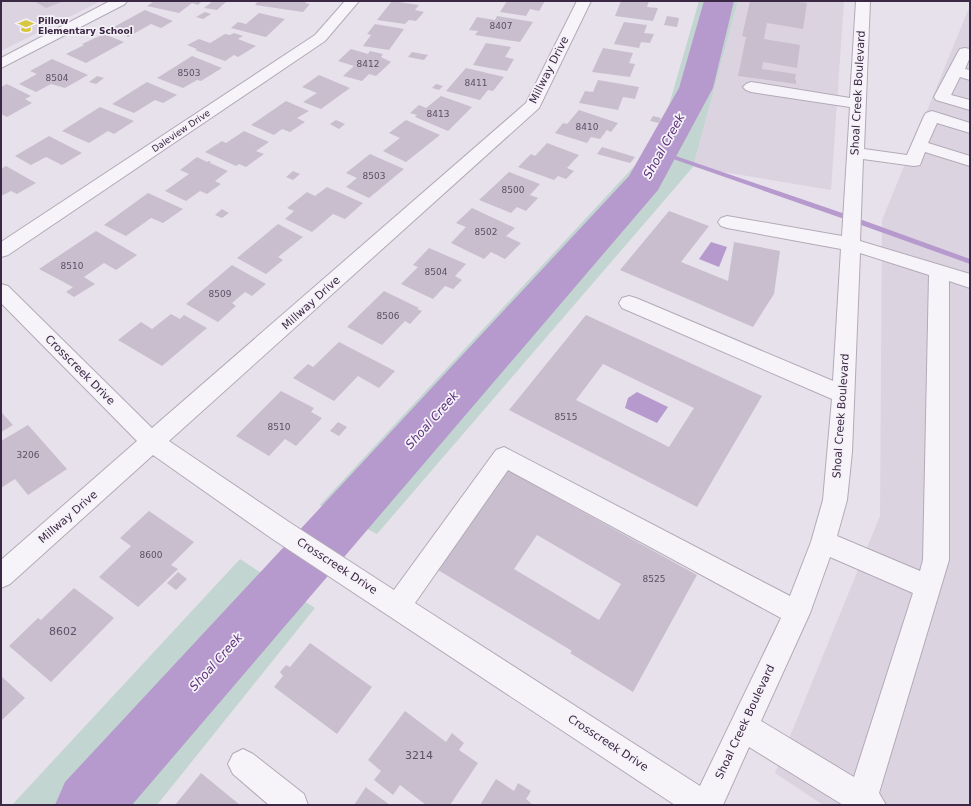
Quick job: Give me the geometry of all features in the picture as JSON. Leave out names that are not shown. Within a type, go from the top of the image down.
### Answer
[{"type":"street","points":[[1,64],[120,1]]},
{"type":"street","name":"Daleview Drive","points":[[1,251],[320,38],[352,1]]},
{"type":"street","name":"Millway Drive","points":[[1,576],[533,105],[584,1]]},
{"type":"street","name":"Shoal Creek Boulevard","points":[[707,805],[797,613],[823,542],[835,500],[843,394],[863,1]]},
{"type":"street","points":[[856,153],[914,161],[919,145],[942,97],[963,73],[968,49]]},
{"type":"street","points":[[751,87],[858,104]]},
{"type":"street","points":[[942,97],[970,105]]},
{"type":"street","points":[[932,116],[970,128]]},
{"type":"street","points":[[919,145],[970,161]]},
{"type":"street","points":[[727,222],[850,244],[970,281]]},
{"type":"street","points":[[743,726],[866,802],[936,560],[939,271]]},
{"type":"street","name":"Crosscreek Drive","points":[[1,290],[153,443],[280,530],[702,805]]},
{"type":"street","points":[[629,303],[843,394]]},
{"type":"street","points":[[398,606],[504,457],[797,613]]},
{"type":"street","points":[[823,542],[928,587]]},
{"type":"street","points":[[244,764],[293,805]]},
{"type":"shaded area","name":"Pillow Elementary School","points":[[1,1],[101,1],[1,51]]},
{"type":"shaded area","points":[[699,1],[738,1],[693,167],[377,534],[320,505],[639,161],[669,105]]},
{"type":"shaded area","points":[[738,1],[844,1],[831,190],[693,167]]},
{"type":"shaded area","points":[[969,8],[970,805],[823,805],[775,773],[880,516],[882,220]]},
{"type":"shaded area","points":[[711,242],[727,247],[719,267],[699,259]]},
{"type":"shaded area","points":[[637,392],[668,407],[657,423],[625,408],[628,398]]},
{"type":"shaded area","points":[[240,559],[315,608],[157,805],[12,805]]},
{"type":"building","points":[[34,1],[64,1],[46,8]]},
{"type":"building","points":[[154,1],[202,1],[198,5],[192,3],[179,13],[147,6]]},
{"type":"building","points":[[213,1],[226,2],[217,10],[204,8]]},
{"type":"building","points":[[258,1],[307,1],[305,3],[310,4],[303,12],[255,5]]},
{"type":"building","points":[[392,1],[419,5],[415,10],[424,12],[416,21],[409,20],[405,24],[377,20]]},
{"type":"building","points":[[507,1],[545,1],[539,11],[530,9],[526,16],[500,12]]},
{"type":"building","points":[[621,1],[649,1],[647,7],[658,8],[653,21],[615,16]]},
{"type":"building","points":[[750,1],[790,1],[807,3],[803,29],[767,23],[764,39],[800,45],[797,68],[763,62],[762,69],[796,74],[796,84],[738,76],[746,37],[742,36]]},
{"type":"building","points":[[145,10],[173,21],[161,28],[151,24],[128,37],[110,29]]},
{"type":"building","points":[[205,12],[211,14],[203,19],[196,17]]},
{"type":"building","points":[[259,13],[285,19],[266,37],[231,28],[238,22],[246,24]]},
{"type":"building","points":[[497,16],[533,22],[520,42],[475,35],[478,31],[469,30],[477,17],[495,20]]},
{"type":"building","points":[[667,16],[679,18],[677,27],[664,25]]},
{"type":"building","points":[[624,22],[647,25],[644,33],[654,34],[650,43],[641,42],[639,48],[614,44]]},
{"type":"building","points":[[375,24],[404,29],[389,50],[363,46],[371,35],[367,34]]},
{"type":"building","points":[[234,33],[243,36],[238,39],[256,46],[238,57],[234,55],[225,61],[195,50],[197,49],[187,45],[199,39],[210,43],[225,34],[230,35]]},
{"type":"building","points":[[104,34],[124,42],[86,63],[66,54],[84,45],[82,44]]},
{"type":"building","points":[[486,43],[511,47],[505,57],[514,59],[507,71],[473,65]]},
{"type":"building","points":[[603,48],[633,53],[629,63],[635,64],[630,77],[592,72]]},
{"type":"building","points":[[351,49],[368,54],[370,51],[383,54],[381,57],[391,62],[376,76],[369,74],[362,81],[343,76],[354,66],[338,61]]},
{"type":"building","points":[[412,52],[428,55],[424,60],[408,57]]},
{"type":"building","points":[[192,56],[222,68],[201,81],[197,80],[183,88],[157,78]]},
{"type":"building","points":[[52,59],[88,75],[65,88],[51,84],[36,92],[19,84],[37,74],[30,71]]},
{"type":"building","points":[[466,68],[504,77],[493,91],[488,90],[480,100],[446,91]]},
{"type":"building","points":[[319,75],[350,88],[321,109],[303,102],[317,93],[302,87]]},
{"type":"building","points":[[97,76],[104,78],[96,84],[89,82]]},
{"type":"building","points":[[598,80],[639,87],[635,99],[623,97],[618,110],[579,103],[585,91],[593,92]]},
{"type":"building","points":[[147,82],[177,95],[163,103],[155,100],[134,113],[112,104]]},
{"type":"building","points":[[7,84],[31,96],[25,99],[32,103],[7,117],[1,114],[1,87]]},
{"type":"building","points":[[436,84],[443,86],[439,90],[432,88]]},
{"type":"building","points":[[441,96],[472,107],[448,131],[415,117],[417,115],[410,113],[419,105],[426,108]]},
{"type":"building","points":[[286,101],[309,111],[297,118],[305,122],[290,132],[282,129],[274,135],[251,125]]},
{"type":"building","points":[[100,107],[134,121],[114,134],[108,131],[89,143],[62,131]]},
{"type":"building","points":[[579,110],[618,123],[611,132],[607,130],[600,139],[591,137],[587,143],[555,133],[563,123],[567,124]]},
{"type":"building","points":[[653,116],[661,118],[659,123],[650,121]]},
{"type":"building","points":[[336,120],[345,124],[339,129],[330,124]]},
{"type":"building","points":[[406,120],[440,135],[406,162],[383,151],[400,138],[389,133]]},
{"type":"building","points":[[244,131],[269,142],[256,151],[264,154],[246,167],[239,164],[236,166],[205,152],[222,141],[226,143]]},
{"type":"building","points":[[49,136],[82,153],[62,165],[46,157],[31,165],[15,156]]},
{"type":"building","points":[[547,143],[579,155],[567,168],[574,171],[566,179],[558,176],[554,180],[518,167],[531,154],[535,156]]},
{"type":"building","points":[[602,147],[635,157],[630,163],[597,154]]},
{"type":"building","points":[[370,154],[404,169],[369,198],[346,187],[357,178],[346,173]]},
{"type":"building","points":[[197,157],[207,162],[209,161],[211,162],[210,163],[228,171],[215,181],[221,184],[207,194],[200,191],[186,201],[165,191],[189,174],[180,170]]},
{"type":"building","points":[[6,166],[36,183],[17,194],[11,191],[1,196],[1,169]]},
{"type":"building","points":[[293,171],[300,174],[293,180],[286,177]]},
{"type":"building","points":[[509,172],[540,184],[530,195],[538,198],[526,211],[517,207],[511,213],[479,200]]},
{"type":"building","points":[[327,187],[363,203],[345,219],[333,214],[312,232],[285,219],[294,211],[287,208],[307,192],[315,196]]},
{"type":"building","points":[[148,193],[183,209],[163,223],[151,218],[126,236],[104,225]]},
{"type":"building","points":[[472,208],[515,228],[506,236],[521,243],[505,259],[491,252],[484,259],[451,243],[466,227],[456,223]]},
{"type":"building","points":[[222,209],[229,213],[222,218],[215,215]]},
{"type":"building","points":[[669,211],[709,226],[681,262],[728,281],[734,242],[780,251],[774,294],[753,327],[620,270]]},
{"type":"building","points":[[278,224],[303,237],[278,257],[283,260],[266,274],[237,258]]},
{"type":"building","points":[[96,231],[137,255],[116,270],[104,263],[84,277],[95,284],[74,297],[66,292],[73,287],[39,269]]},
{"type":"building","points":[[429,248],[466,264],[455,276],[462,280],[453,289],[445,286],[433,299],[401,284],[418,267],[413,265]]},
{"type":"building","points":[[232,265],[266,284],[252,296],[245,292],[232,303],[236,306],[218,322],[186,304]]},
{"type":"building","points":[[384,291],[419,308],[417,309],[422,311],[410,324],[405,321],[382,345],[347,327]]},
{"type":"building","points":[[171,314],[180,319],[184,315],[207,328],[162,366],[118,340],[141,322],[152,329]]},
{"type":"building","points":[[586,315],[762,396],[697,507],[509,410]],"holes":[[[603,364],[694,408],[669,447],[576,400]]]},
{"type":"building","points":[[339,342],[395,371],[379,388],[358,376],[334,401],[293,378],[308,364],[313,367]]},
{"type":"building","points":[[281,391],[314,408],[311,412],[322,418],[296,446],[285,439],[269,456],[236,436]]},
{"type":"building","points":[[1,412],[13,425],[1,432]]},
{"type":"building","points":[[338,422],[347,427],[339,436],[330,431]]},
{"type":"building","points":[[28,425],[67,469],[28,495],[15,479],[1,488],[1,441]]},
{"type":"building","points":[[507,470],[697,575],[633,692],[570,653],[572,651],[433,567]],"holes":[[[537,535],[621,584],[599,620],[514,569]]]},
{"type":"building","points":[[149,511],[194,542],[171,565],[178,569],[138,607],[99,577],[131,546],[120,538]]},
{"type":"building","points":[[178,572],[187,579],[176,590],[167,583]]},
{"type":"building","points":[[74,588],[114,618],[51,682],[9,646],[38,618],[41,620]]},
{"type":"building","points":[[310,643],[372,687],[337,734],[274,687],[283,676],[280,672],[286,665],[290,667]]},
{"type":"building","points":[[1,676],[25,698],[1,721]]},
{"type":"building","points":[[405,711],[446,742],[452,733],[464,743],[459,750],[478,763],[450,805],[426,805],[400,785],[393,795],[374,780],[381,771],[368,760]]},
{"type":"building","points":[[201,773],[240,805],[175,805]]},
{"type":"building","points":[[496,779],[514,791],[518,783],[531,791],[526,799],[533,805],[480,805]]},
{"type":"building","points":[[366,787],[368,789],[390,805],[354,805]]},
{"type":"waterway","name":"Shoal Creek","points":[[88,805],[645,182],[696,88],[719,1]]},
{"type":"waterway","points":[[661,153],[852,219],[970,262]]},
{"type":"place","name":"Pillow Elementary School","points":[[26,26]]}]
